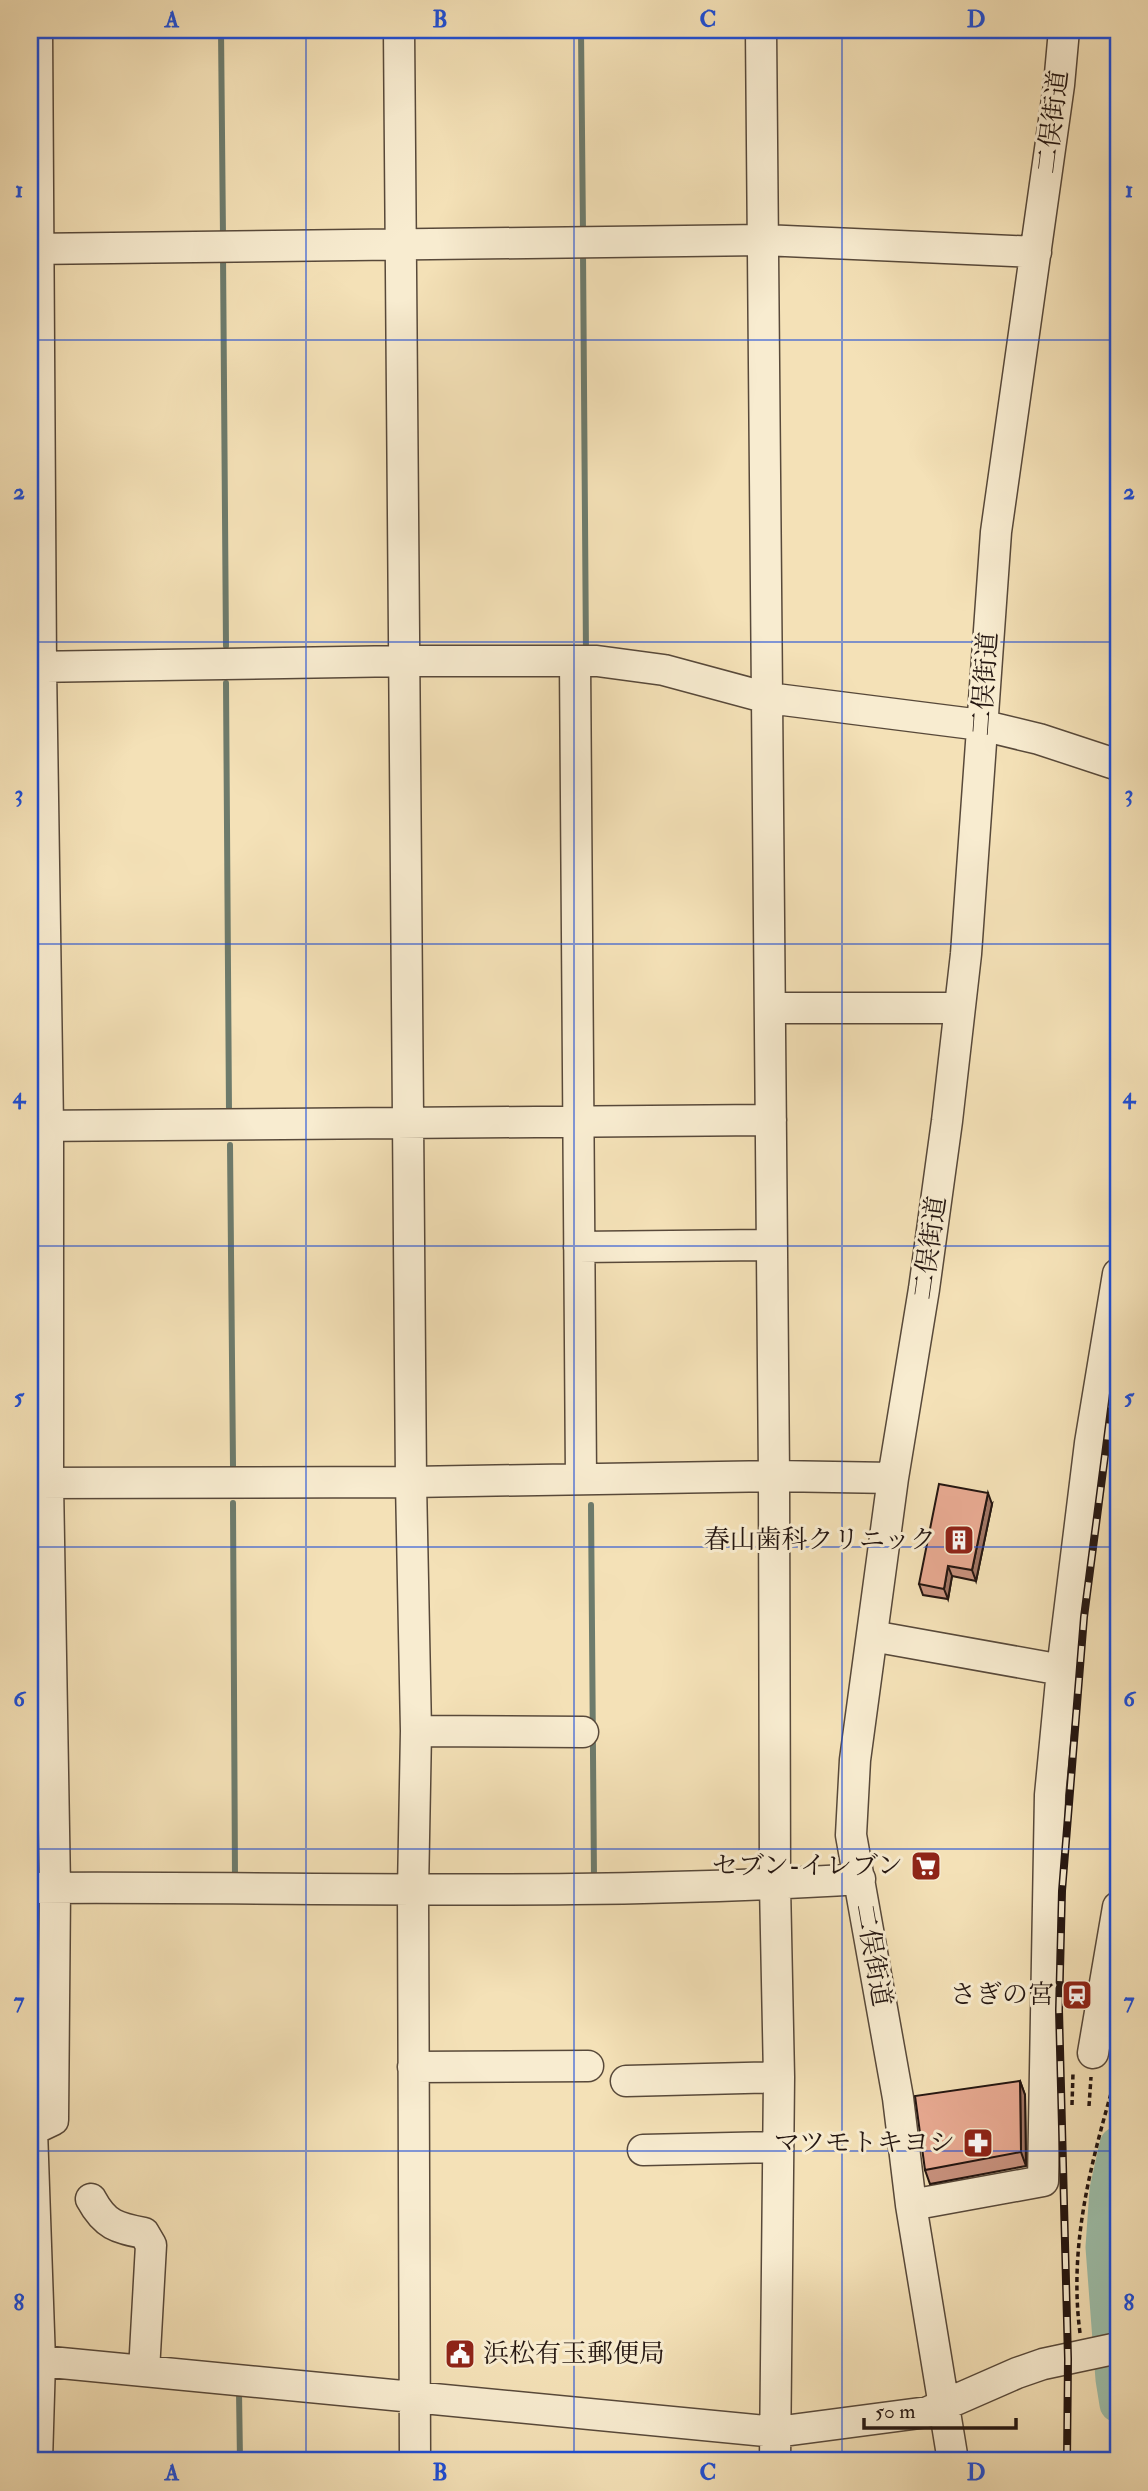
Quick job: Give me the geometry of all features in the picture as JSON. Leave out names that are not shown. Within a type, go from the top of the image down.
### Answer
[{"type":"street","points":[[37,30],[34,249],[39,1483],[43,1888],[53,2120],[32,2130],[37,2461]]},
{"type":"street","points":[[399,30],[411,1482],[416,1731],[413,1891],[415,2461]]},
{"type":"street","points":[[761,30],[775,1885],[779,2077],[776,2447]]},
{"type":"street","name":"二俣街道","points":[[953,2461],[911,2205],[898,2098],[851,1835],[854,1772],[893,1478],[944,1147],[966,954],[996,531],[1059,85],[1064,30]]},
{"type":"street","points":[[34,249],[763,240],[1035,251]]},
{"type":"street","points":[[36,667],[583,661],[664,670],[768,698],[981,725],[1039,739],[1118,765]]},
{"type":"street","points":[[581,1479],[587,1247],[578,1123],[583,661]]},
{"type":"street","points":[[770,1009],[958,1008]]},
{"type":"street","points":[[39,1126],[771,1120]]},
{"type":"street","points":[[587,1247],[772,1245]]},
{"type":"street","points":[[911,2205],[1043,2181],[1051,1795],[1062,1670],[1090,1443],[1118,1274]]},
{"type":"street","points":[[39,1483],[411,1482],[774,1476],[893,1478]]},
{"type":"street","points":[[872,1636],[1062,1670]]},
{"type":"street","points":[[416,1731],[583,1732]]},
{"type":"street","points":[[43,1888],[413,1891],[775,1885],[860,1879]]},
{"type":"street","points":[[1086,2068],[1118,1907]]},
{"type":"street","points":[[413,2067],[588,2066]]},
{"type":"street","points":[[626,2081],[779,2077]]},
{"type":"street","points":[[643,2150],[777,2147]]},
{"type":"street","points":[[91,2199],[97,2210],[115,2227],[144,2233],[151,2245],[144,2371]]},
{"type":"street","points":[[35,2361],[414,2398],[776,2447],[928,2412],[1017,2372],[1098,2353]]},
{"type":"path","points":[[1072,2105],[1086,2068]]},
{"type":"path","points":[[1086,2068],[1089,2106]]},
{"type":"path","points":[[1098,2353],[1079,2321],[1077,2245],[1091,2164],[1118,2069]]},
{"type":"building","name":"春山歯科クリニック","points":[[939,1484],[988,1493],[972,1570],[948,1566],[944,1589],[919,1584]]},
{"type":"building","name":"マツモトキヨシ","points":[[1020,2081],[1021,2152],[925,2170],[915,2096]]},
{"type":"waterway","points":[[221,30],[223,237]]},
{"type":"waterway","points":[[581,30],[583,234]]},
{"type":"waterway","points":[[583,252],[586,654]]},
{"type":"waterway","points":[[223,254],[226,646]]},
{"type":"waterway","points":[[226,683],[229,1112]]},
{"type":"waterway","points":[[230,1145],[233,1466]]},
{"type":"waterway","points":[[233,1503],[235,1879]]},
{"type":"waterway","points":[[591,1505],[594,1878],[591,1878]]},
{"type":"waterway","points":[[1118,2145],[1108,2190],[1104,2247],[1118,2404]]},
{"type":"waterway","points":[[239,2391],[240,2461]]},
{"type":"railway","points":[[1067,2461],[1068,2359],[1059,2010],[1062,1891],[1084,1617],[1118,1355]]},
{"type":"place","name":"春山歯科クリニック","points":[[959,1540]]},
{"type":"place","name":"セブン-イレブン","points":[[926,1866]]},
{"type":"place","name":"さぎの宮","points":[[1077,1995]]},
{"type":"place","name":"マツモトキヨシ","points":[[978,2143]]},
{"type":"place","name":"浜松有玉郵便局","points":[[460,2354]]}]
